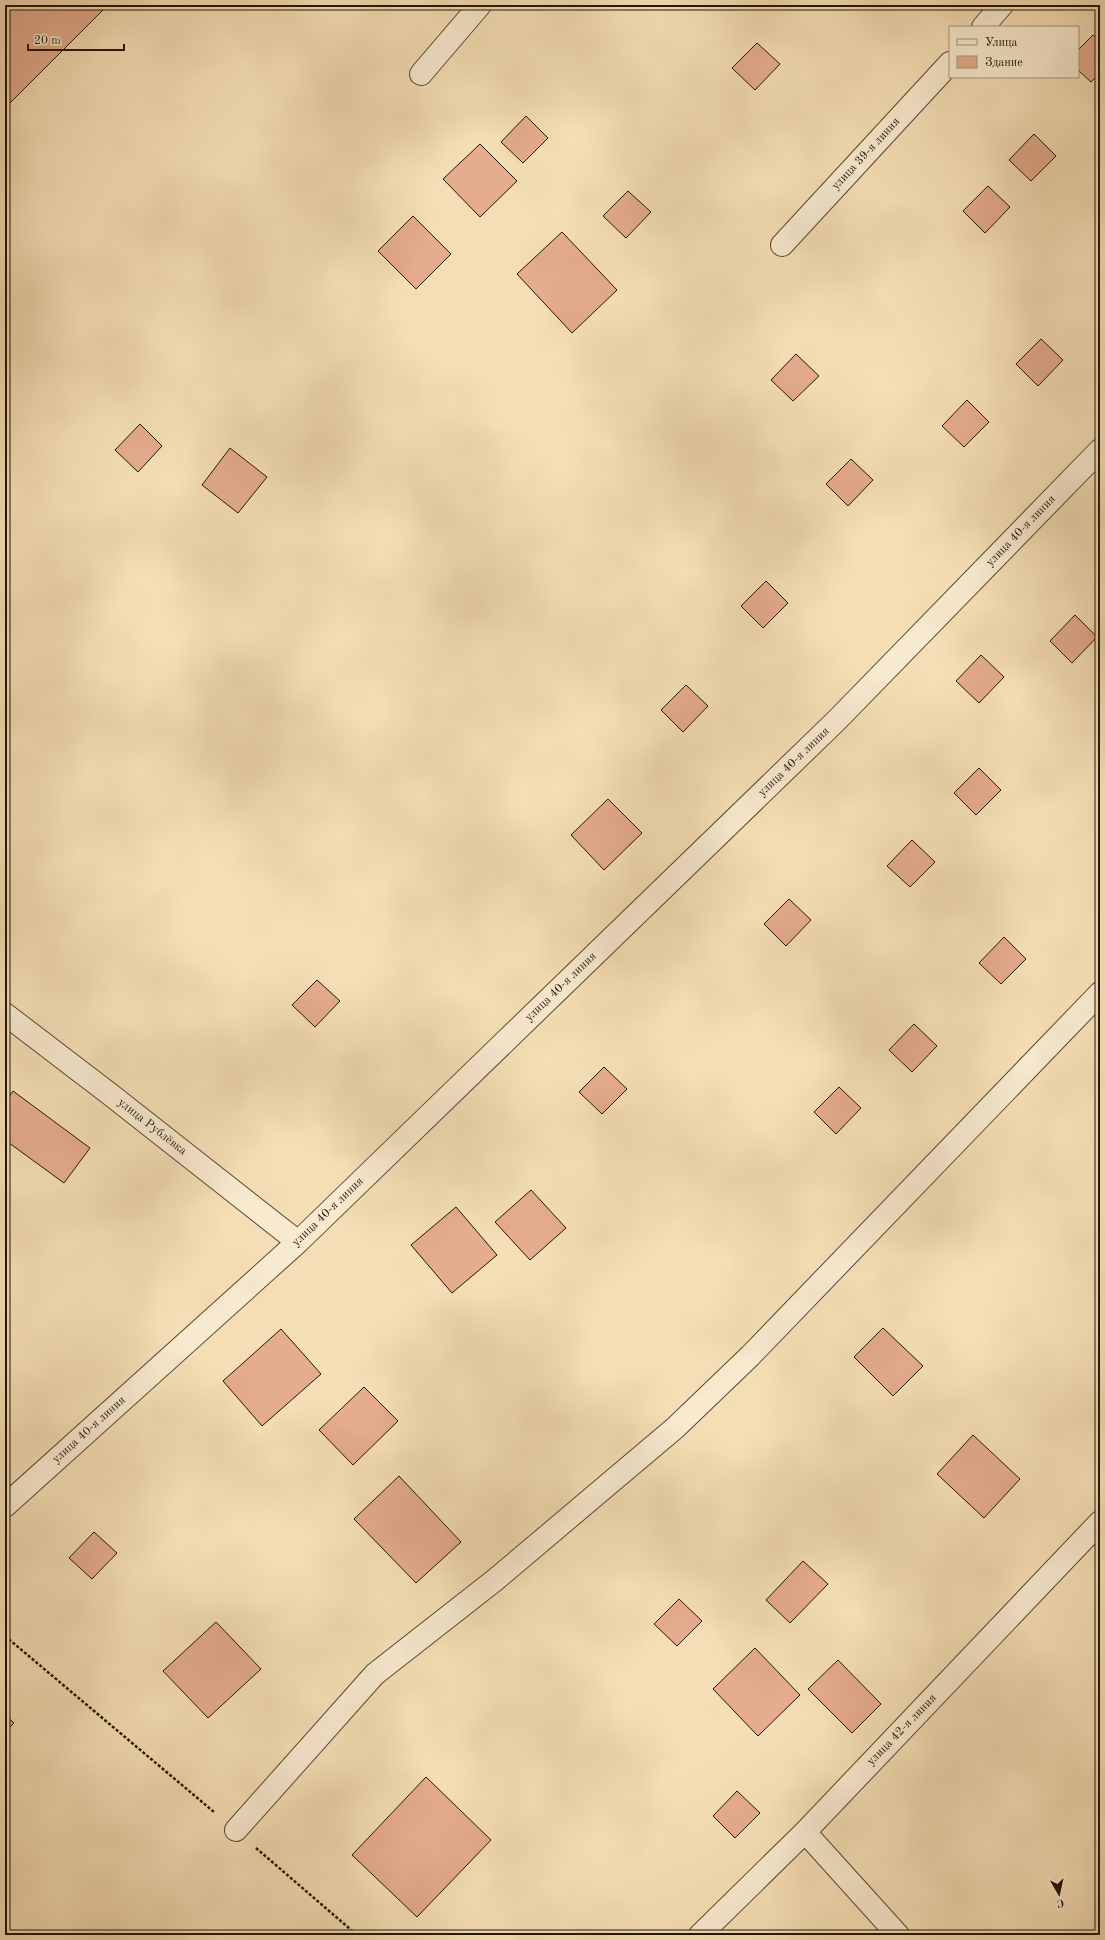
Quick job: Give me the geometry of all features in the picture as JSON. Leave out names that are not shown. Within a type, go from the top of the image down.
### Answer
[{"type":"street","points":[[421,74],[480,5]]},
{"type":"street","points":[[984,26],[1002,5]]},
{"type":"street","name":"улица 39-я линия","points":[[782,245],[949,64]]},
{"type":"street","name":"улица 40-я линия","points":[[5,1506],[298,1242],[837,720],[1100,450]]},
{"type":"street","points":[[236,1830],[375,1674],[495,1580],[675,1428],[750,1356],[1100,993]]},
{"type":"street","name":"улица Рублёвка","points":[[5,1014],[298,1242]]},
{"type":"street","name":"улица 42-я линия","points":[[700,1935],[805,1832],[1100,1522]]},
{"type":"street","points":[[805,1832],[898,1935]]},
{"type":"path","points":[[5,1636],[236,1830],[357,1935]]},
{"type":"building","points":[[5,5],[108,5],[5,108]]},
{"type":"building","points":[[1093,35],[1100,41],[1100,73],[1091,82],[1079,71],[1079,49]]},
{"type":"building","points":[[757,43],[780,64],[755,90],[732,68]]},
{"type":"building","points":[[526,116],[548,138],[523,163],[501,142]]},
{"type":"building","points":[[1034,134],[1056,156],[1031,181],[1009,160]]},
{"type":"building","points":[[480,144],[517,181],[480,217],[443,179]]},
{"type":"building","points":[[988,186],[1010,207],[985,233],[963,211]]},
{"type":"building","points":[[628,191],[651,212],[626,238],[603,216]]},
{"type":"building","points":[[413,216],[451,254],[416,289],[378,251]]},
{"type":"building","points":[[562,232],[617,290],[572,333],[517,274]]},
{"type":"building","points":[[1041,339],[1063,360],[1038,386],[1016,364]]},
{"type":"building","points":[[796,354],[819,376],[793,401],[771,380]]},
{"type":"building","points":[[967,400],[989,422],[964,447],[942,426]]},
{"type":"building","points":[[140,424],[162,446],[138,472],[115,450]]},
{"type":"building","points":[[230,448],[267,477],[238,513],[202,485]]},
{"type":"building","points":[[851,459],[873,480],[848,506],[826,484]]},
{"type":"building","points":[[766,581],[788,603],[763,628],[741,606]]},
{"type":"building","points":[[1075,615],[1097,637],[1072,663],[1050,641]]},
{"type":"building","points":[[981,655],[1004,677],[979,703],[956,681]]},
{"type":"building","points":[[686,685],[708,706],[683,732],[661,710]]},
{"type":"building","points":[[979,768],[1001,790],[976,815],[954,793]]},
{"type":"building","points":[[608,799],[642,833],[604,870],[571,835]]},
{"type":"building","points":[[912,840],[935,862],[910,887],[887,866]]},
{"type":"building","points":[[789,899],[811,920],[786,946],[764,924]]},
{"type":"building","points":[[1004,937],[1026,959],[1001,984],[979,963]]},
{"type":"building","points":[[317,980],[340,1001],[315,1027],[292,1005]]},
{"type":"building","points":[[914,1024],[937,1046],[912,1072],[889,1050]]},
{"type":"building","points":[[604,1067],[627,1089],[602,1114],[579,1092]]},
{"type":"building","points":[[839,1087],[861,1108],[836,1134],[814,1112]]},
{"type":"building","points":[[13,1091],[90,1148],[64,1183],[5,1140],[5,1102]]},
{"type":"building","points":[[531,1190],[566,1228],[530,1260],[495,1222]]},
{"type":"building","points":[[456,1207],[497,1255],[452,1293],[411,1245]]},
{"type":"building","points":[[883,1328],[923,1366],[893,1396],[854,1357]]},
{"type":"building","points":[[281,1329],[321,1374],[262,1426],[223,1381]]},
{"type":"building","points":[[364,1387],[398,1421],[353,1465],[319,1430]]},
{"type":"building","points":[[973,1435],[1020,1479],[984,1518],[937,1474]]},
{"type":"building","points":[[399,1476],[461,1542],[416,1583],[354,1519]]},
{"type":"building","points":[[94,1532],[117,1553],[92,1579],[69,1558]]},
{"type":"building","points":[[803,1561],[828,1584],[790,1623],[766,1600]]},
{"type":"building","points":[[679,1599],[702,1621],[677,1646],[654,1624]]},
{"type":"building","points":[[216,1622],[261,1669],[208,1718],[163,1671]]},
{"type":"building","points":[[755,1648],[800,1695],[758,1736],[713,1689]]},
{"type":"building","points":[[838,1660],[881,1704],[852,1733],[808,1689]]},
{"type":"building","points":[[5,1715],[14,1723],[5,1732]]},
{"type":"building","points":[[426,1777],[491,1840],[417,1917],[352,1855]]},
{"type":"building","points":[[737,1791],[760,1813],[735,1838],[713,1816]]}]
